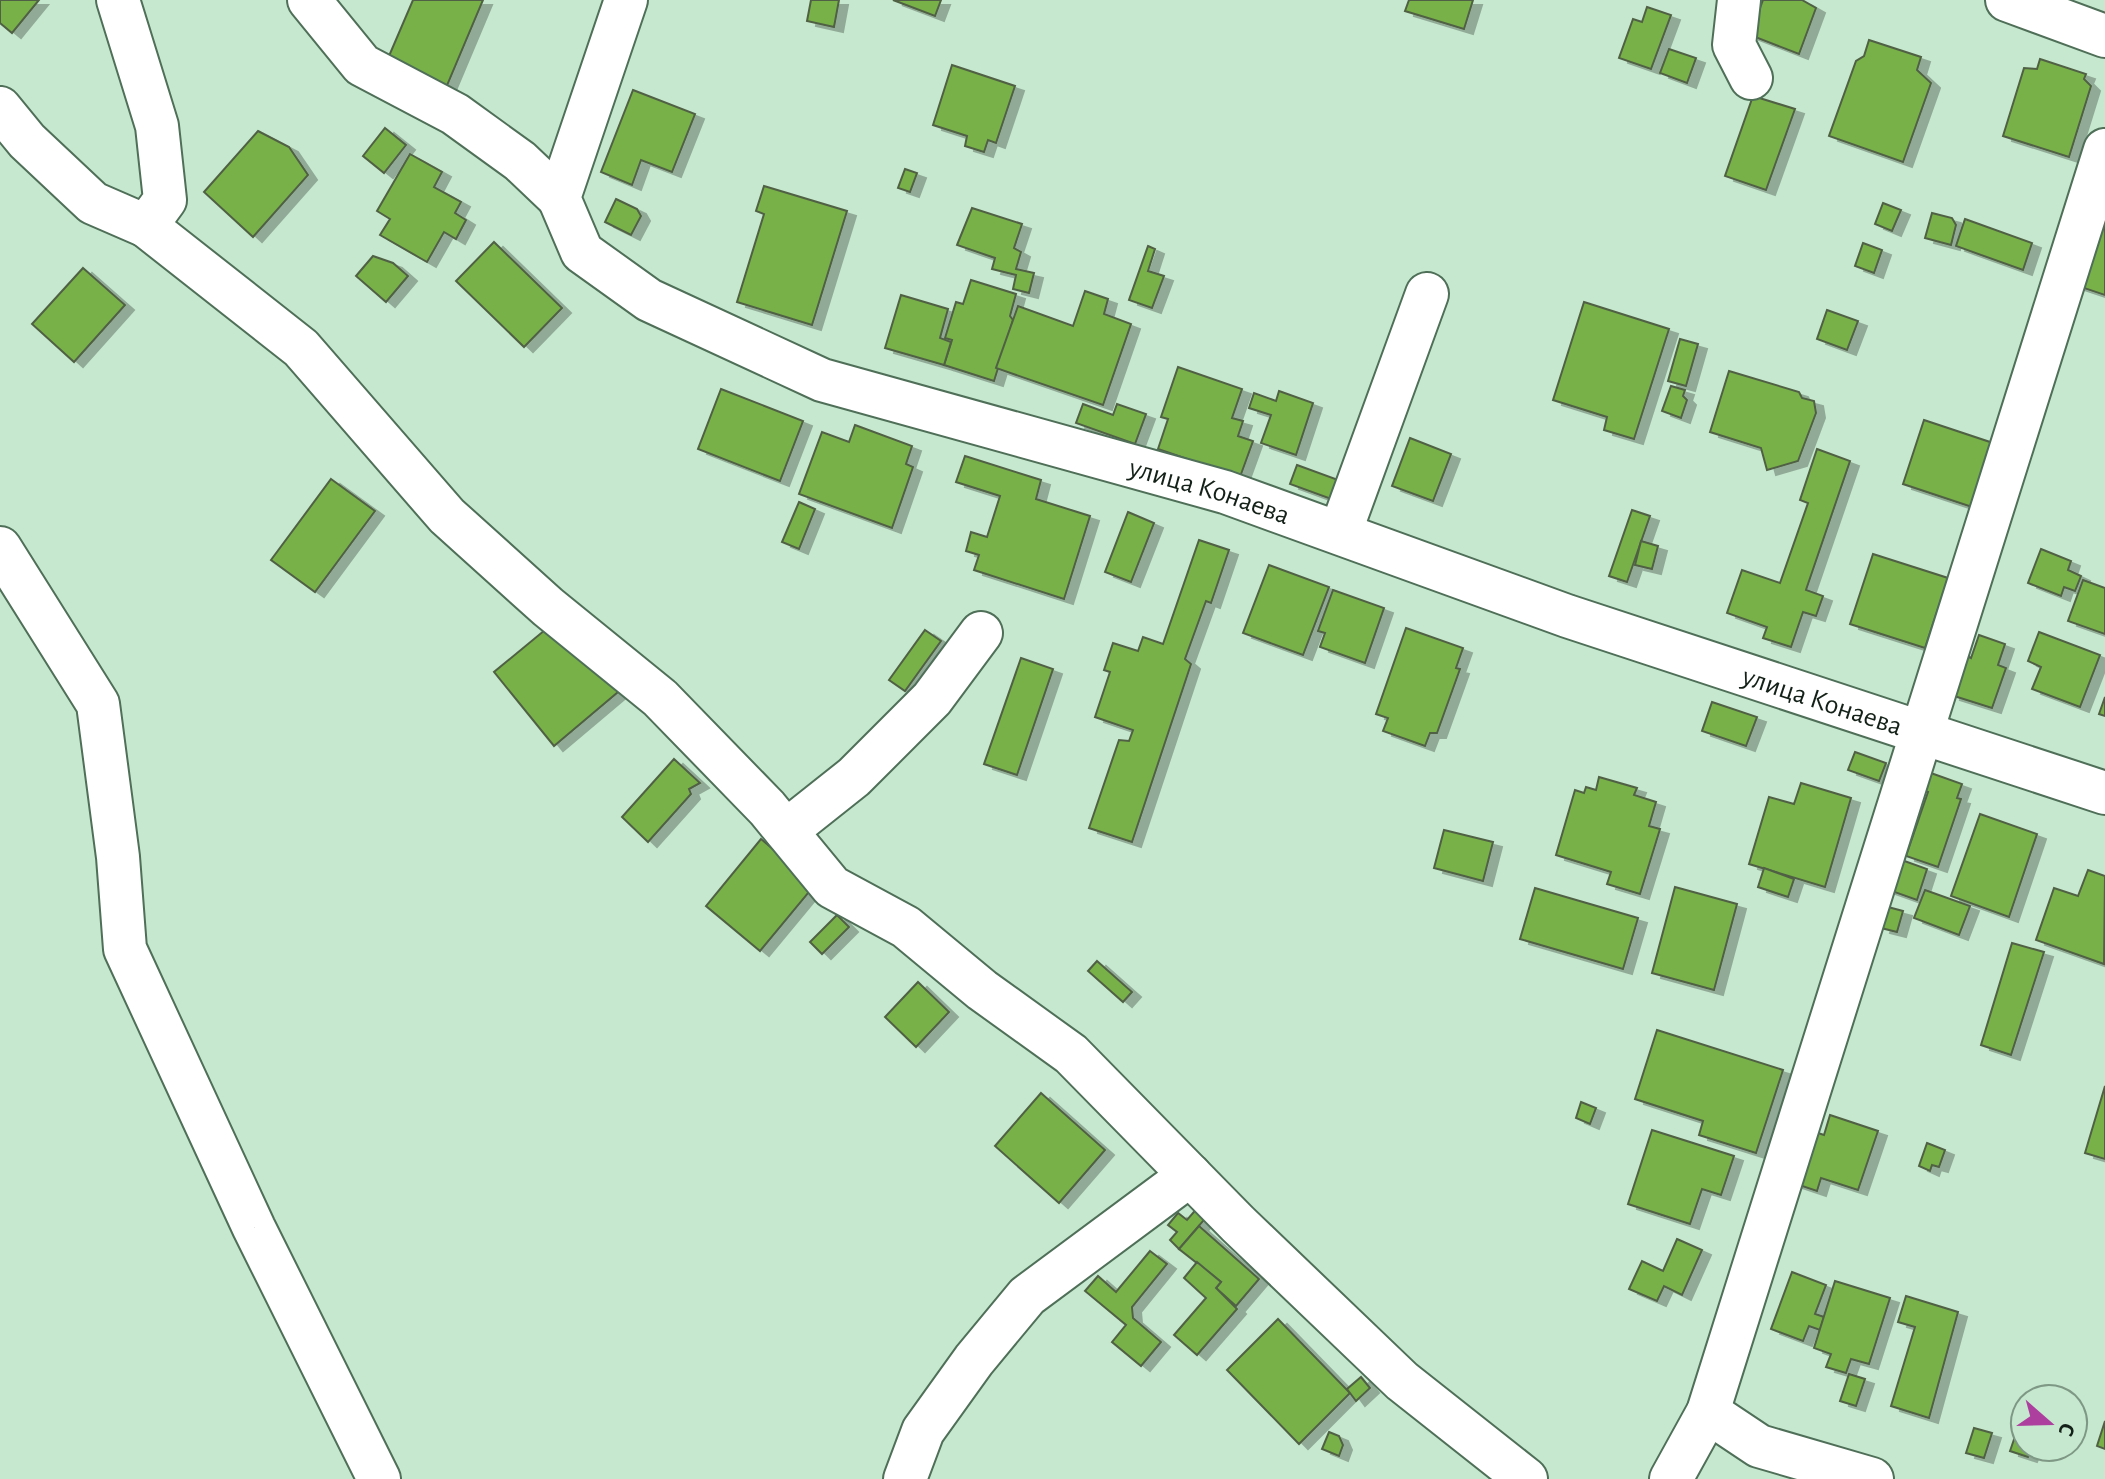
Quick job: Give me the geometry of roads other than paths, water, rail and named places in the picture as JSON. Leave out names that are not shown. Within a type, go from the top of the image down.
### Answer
[{"type":"street","points":[[118,0],[157,126],[165,200],[146,226]]},
{"type":"street","points":[[309,0],[362,65],[455,114],[520,161],[559,198],[626,0]]},
{"type":"street","points":[[1739,0],[1734,45],[1751,78]]},
{"type":"street","points":[[2007,0],[2105,36]]},
{"type":"street","points":[[0,108],[27,141],[93,203],[146,226],[301,348],[447,516],[548,607],[660,698],[786,831],[832,887],[906,927],[982,990],[1071,1054],[1190,1175],[1402,1381],[1526,1479]]},
{"type":"street","points":[[1671,1479],[1708,1412],[2105,150]]},
{"type":"street","name":"улица Конаева","points":[[559,198],[582,252],[649,300],[822,380],[1225,492],[1567,616],[2105,793]]},
{"type":"street","points":[[1340,533],[1427,294]]},
{"type":"street","points":[[0,548],[98,704],[118,857],[125,949],[261,1242],[379,1479]]},
{"type":"street","points":[[786,831],[854,777],[921,710],[981,633]]},
{"type":"street","points":[[905,1479],[923,1431],[974,1360],[1027,1296],[1190,1175]]},
{"type":"street","points":[[1708,1412],[1759,1446],[1872,1479]]}]
